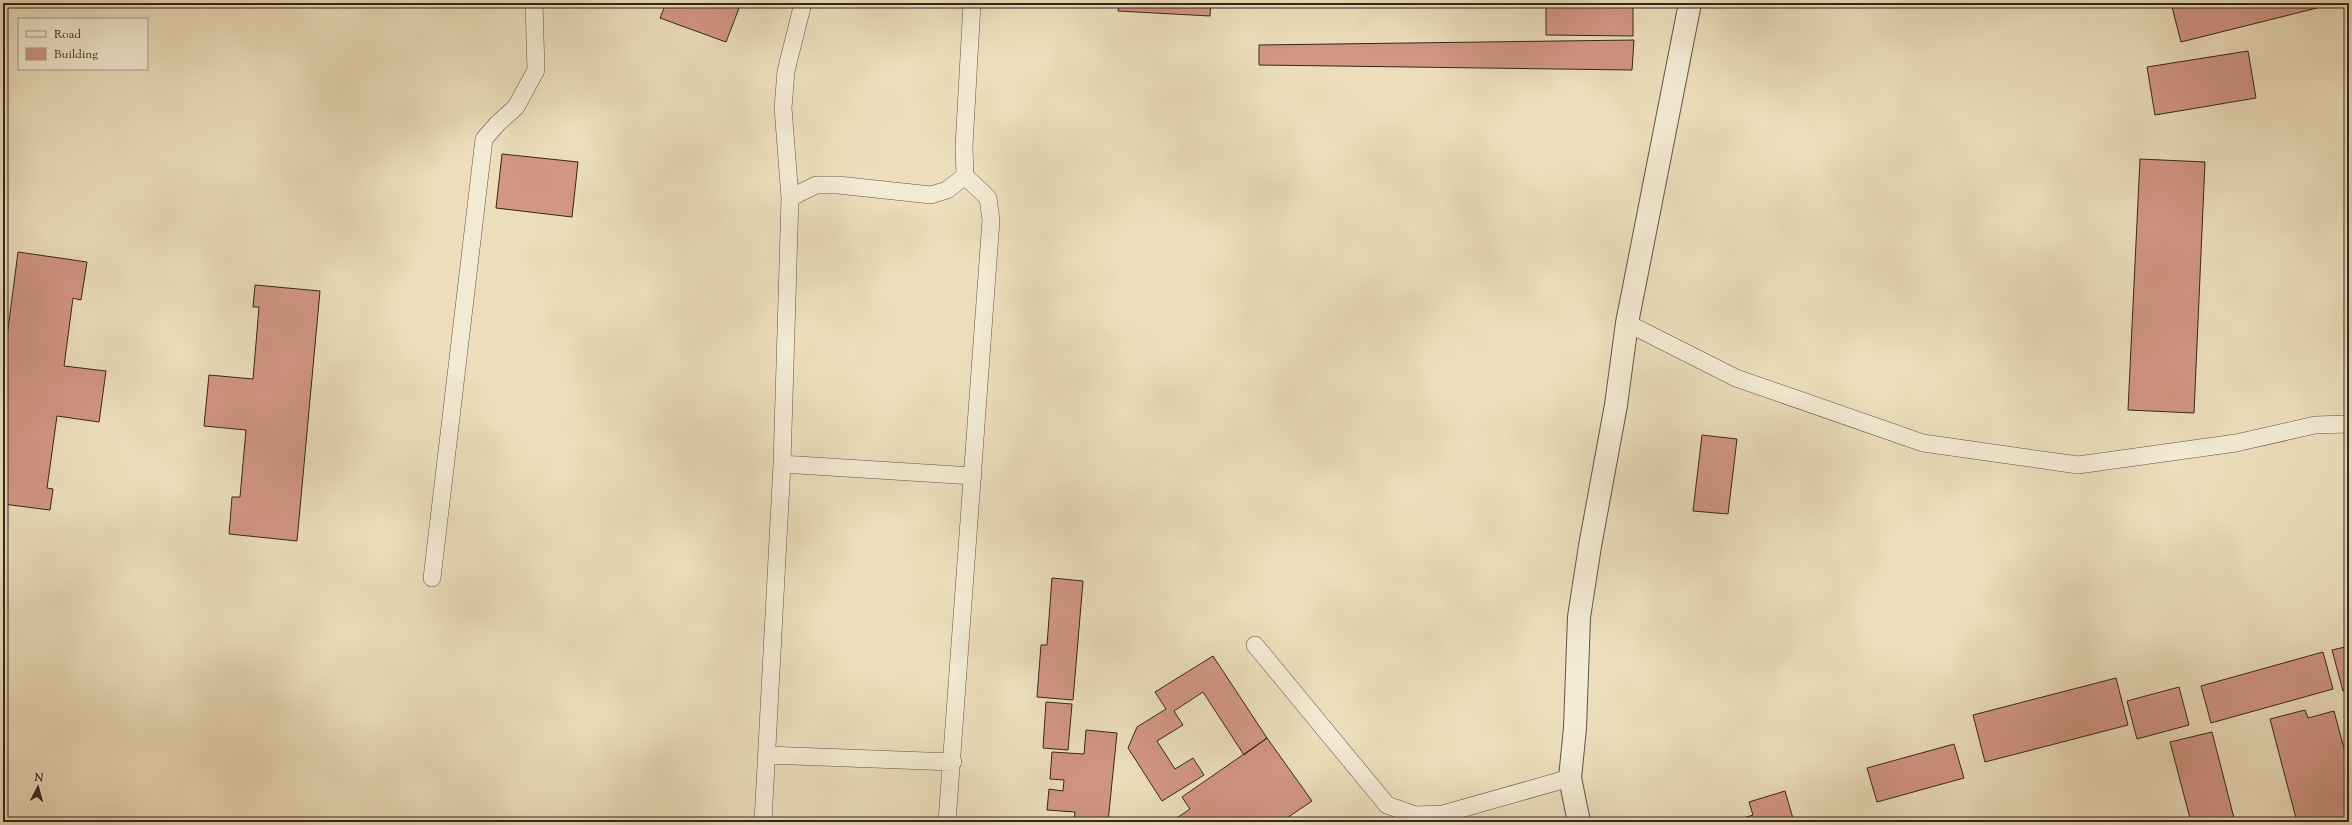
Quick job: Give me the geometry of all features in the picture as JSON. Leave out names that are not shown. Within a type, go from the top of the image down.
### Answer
[{"type":"street","points":[[1579,822],[1570,778],[1576,728],[1579,617],[1590,546],[1616,405],[1627,323],[1690,3]]},
{"type":"lane","points":[[432,578],[484,139],[498,123],[516,107],[536,70],[534,3]]},
{"type":"lane","points":[[763,822],[782,464],[790,198],[783,108],[786,71],[803,3]]},
{"type":"lane","points":[[947,822],[953,762],[991,220],[988,198],[965,176],[964,146],[972,3]]},
{"type":"lane","points":[[790,198],[816,186],[838,185],[931,195],[947,190],[965,176]]},
{"type":"lane","points":[[1627,323],[1736,378],[1923,442],[2078,465],[2236,444],[2315,425],[2349,424]]},
{"type":"lane","points":[[782,464],[973,476]]},
{"type":"lane","points":[[1255,645],[1387,805],[1415,815],[1443,814],[1570,778]]},
{"type":"lane","points":[[767,755],[953,762]]},
{"type":"building","points":[[666,3],[741,3],[726,42],[660,18]]},
{"type":"building","points":[[1119,3],[1211,3],[1210,16],[1118,11]]},
{"type":"building","points":[[1260,3],[1311,3],[1311,4]]},
{"type":"building","points":[[1333,3],[1385,3],[1385,5],[1333,5]]},
{"type":"building","points":[[1405,3],[1458,3],[1458,6],[1405,5]]},
{"type":"building","points":[[1478,3],[1530,3],[1530,6],[1478,5]]},
{"type":"building","points":[[1546,3],[1633,3],[1633,36],[1546,35]]},
{"type":"building","points":[[2171,3],[2337,3],[2181,42]]},
{"type":"building","points":[[1634,40],[1632,70],[1259,65],[1259,45]]},
{"type":"building","points":[[2248,51],[2256,98],[2155,115],[2147,67]]},
{"type":"building","points":[[2346,100],[2349,100],[2349,114]]},
{"type":"building","points":[[502,154],[578,162],[572,217],[496,208]]},
{"type":"building","points":[[2140,159],[2205,162],[2194,413],[2128,410]]},
{"type":"building","points":[[18,252],[87,262],[81,300],[73,298],[64,366],[106,371],[99,422],[57,416],[47,488],[53,489],[50,510],[3,504],[3,368]]},
{"type":"building","points":[[255,285],[320,291],[297,541],[229,534],[232,497],[240,497],[246,430],[204,426],[209,375],[253,379],[259,307],[253,307]]},
{"type":"building","points":[[1702,435],[1737,439],[1728,514],[1693,511]]},
{"type":"building","points":[[1052,578],[1083,581],[1073,700],[1037,697],[1041,645],[1047,645]]},
{"type":"building","points":[[2349,646],[2349,690],[2343,691],[2332,650]]},
{"type":"building","points":[[2323,652],[2333,689],[2211,723],[2201,686]]},
{"type":"building","points":[[1213,656],[1267,738],[1244,755],[1203,692],[1174,711],[1183,725],[1157,741],[1175,769],[1193,758],[1204,775],[1162,801],[1128,748],[1137,727],[1166,709],[1155,692]]},
{"type":"building","points":[[2116,678],[2128,725],[1985,762],[1973,715]]},
{"type":"building","points":[[2179,687],[2189,725],[2137,739],[2127,701]]},
{"type":"building","points":[[1046,702],[1072,704],[1068,750],[1043,748]]},
{"type":"building","points":[[2305,710],[2308,718],[2334,711],[2349,767],[2349,822],[2297,822],[2270,719]]},
{"type":"building","points":[[1086,730],[1117,733],[1108,822],[1074,820],[1075,812],[1047,810],[1049,789],[1063,791],[1064,780],[1050,779],[1052,752],[1084,754]]},
{"type":"building","points":[[2212,732],[2235,822],[2191,822],[2170,742]]},
{"type":"building","points":[[1267,738],[1312,801],[1281,822],[1175,822],[1174,820],[1190,809],[1182,797]]},
{"type":"building","points":[[1954,744],[1964,778],[1877,802],[1867,768]]},
{"type":"building","points":[[1785,791],[1794,822],[1731,822],[1753,815],[1749,802]]}]
